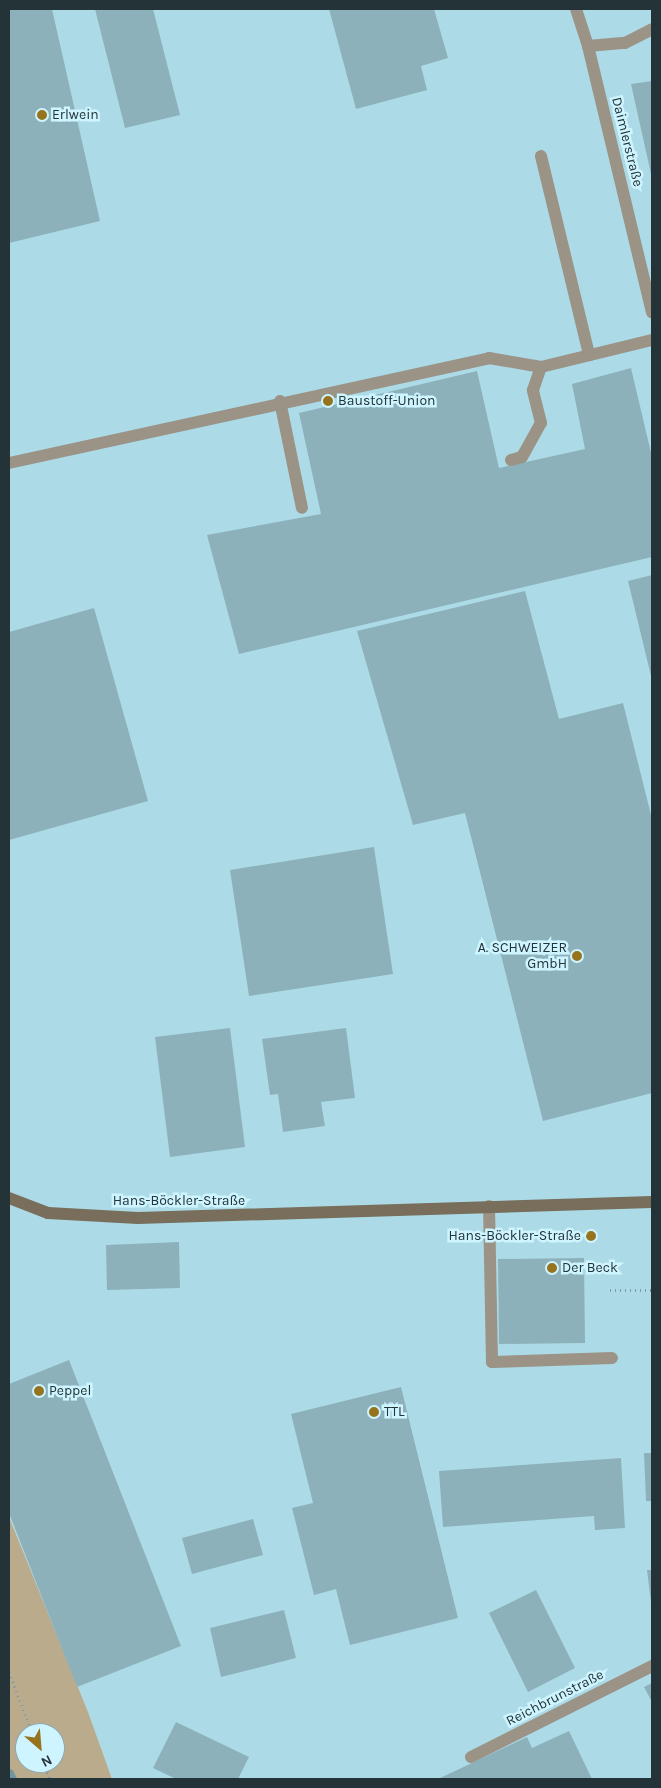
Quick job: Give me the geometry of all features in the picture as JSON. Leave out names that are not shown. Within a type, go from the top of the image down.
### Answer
[{"type":"street","name":"Daimlerstraße","points":[[576,9],[588,46],[652,312]]},
{"type":"street","points":[[588,46],[625,43],[652,29]]},
{"type":"street","points":[[541,156],[589,355]]},
{"type":"street","points":[[9,463],[280,401],[324,395],[489,358],[542,367],[652,340]]},
{"type":"street","points":[[511,460],[522,457],[541,423],[533,390],[542,367]]},
{"type":"street","points":[[280,401],[302,508]]},
{"type":"street","name":"Hans-Böckler-Straße","points":[[9,1198],[48,1213],[138,1218],[253,1217],[490,1206],[652,1202]]},
{"type":"street","points":[[490,1206],[492,1362],[612,1358]]},
{"type":"street","name":"Reichbrunstraße","points":[[471,1757],[652,1666]]},
{"type":"path","points":[[610,1290],[652,1290]]},
{"type":"path","points":[[9,1672],[28,1723]]},
{"type":"shaded area","points":[[9,9],[652,9],[652,1779],[112,1779],[9,1517]]},
{"type":"shaded area","points":[[9,1517],[88,1712],[112,1779],[9,1779]]},
{"type":"building","name":"Erlwein","points":[[9,9],[52,9],[100,221],[9,243]]},
{"type":"building","points":[[95,9],[153,9],[180,115],[125,128]]},
{"type":"building","points":[[329,9],[434,9],[448,58],[421,66],[427,90],[356,109]]},
{"type":"building","points":[[652,81],[652,173],[651,174],[631,84]]},
{"type":"building","points":[[631,368],[652,457],[652,557],[239,654],[207,535],[321,514],[299,413],[477,371],[499,468],[585,449],[572,384]]},
{"type":"building","points":[[652,575],[652,680],[628,581]]},
{"type":"building","name":"A. SCHWEIZER GmbH","points":[[525,591],[559,719],[623,703],[652,819],[652,1093],[543,1121],[465,813],[413,825],[357,631]]},
{"type":"building","points":[[94,608],[148,801],[9,840],[9,632]]},
{"type":"building","points":[[374,847],[393,974],[249,996],[230,870]]},
{"type":"building","points":[[230,1028],[245,1147],[170,1157],[155,1037]]},
{"type":"building","points":[[346,1028],[355,1098],[321,1102],[325,1126],[283,1132],[278,1094],[270,1095],[262,1039]]},
{"type":"building","points":[[179,1242],[180,1288],[107,1290],[106,1245]]},
{"type":"building","points":[[584,1258],[585,1343],[499,1344],[498,1259]]},
{"type":"building","points":[[69,1360],[181,1646],[77,1687],[9,1513],[9,1384]]},
{"type":"building","points":[[401,1387],[458,1618],[350,1645],[336,1589],[314,1595],[292,1508],[313,1503],[291,1414]]},
{"type":"building","points":[[644,1453],[652,1453],[652,1501],[646,1501]]},
{"type":"building","points":[[621,1458],[625,1528],[595,1530],[594,1516],[443,1527],[439,1471]]},
{"type":"building","points":[[253,1519],[263,1555],[192,1574],[182,1538]]},
{"type":"building","points":[[647,1570],[652,1570],[652,1602],[651,1602]]},
{"type":"building","points":[[536,1590],[575,1668],[528,1692],[489,1613]]},
{"type":"building","points":[[284,1610],[296,1658],[221,1677],[210,1628]]},
{"type":"building","points":[[652,1683],[652,1702],[644,1687]]},
{"type":"building","points":[[176,1722],[249,1757],[238,1779],[176,1779],[153,1768]]},
{"type":"building","points":[[569,1731],[592,1779],[438,1779],[527,1737],[532,1748]]},
{"type":"waterway","points":[[9,1773],[12,1779]]},
{"type":"place","name":"Erlwein","points":[[42,115]]},
{"type":"place","name":"Baustoff-Union","points":[[328,401]]},
{"type":"place","name":"A. SCHWEIZER GmbH","points":[[577,956]]},
{"type":"place","name":"Hans-Böckler-Straße","points":[[591,1236]]},
{"type":"place","name":"Der Beck","points":[[552,1268]]},
{"type":"place","name":"Peppel","points":[[39,1391]]},
{"type":"place","name":"TTL","points":[[374,1412]]}]
